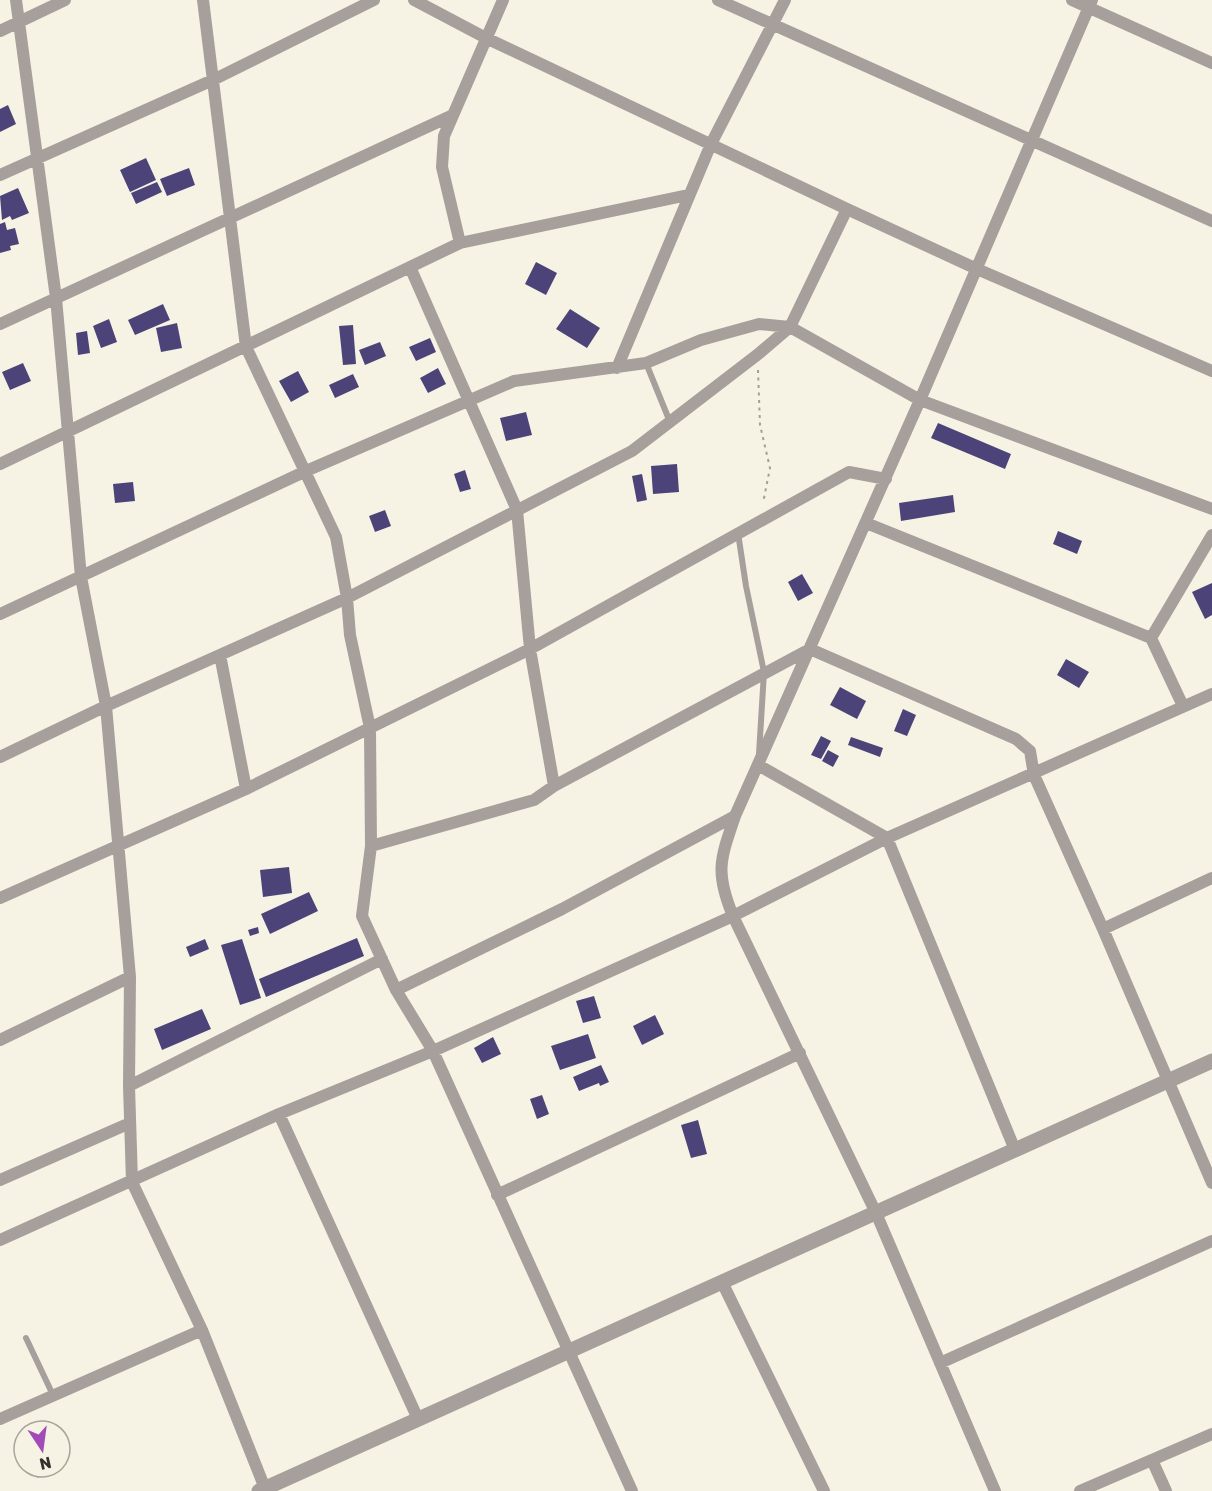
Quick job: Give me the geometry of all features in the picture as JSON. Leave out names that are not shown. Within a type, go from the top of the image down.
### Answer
[{"type":"street","points":[[16,0],[56,298],[81,577],[106,706],[130,977],[129,1086],[132,1182],[202,1330],[263,1490],[1212,1062]]},
{"type":"street","points":[[0,31],[65,0]]},
{"type":"street","points":[[203,0],[215,79],[246,347],[336,537],[347,598],[350,635],[370,728],[371,846],[362,916],[396,990],[433,1051],[632,1491]]},
{"type":"street","points":[[0,175],[215,79],[374,0]]},
{"type":"street","points":[[414,0],[486,39],[976,269],[1212,371]]},
{"type":"street","points":[[460,243],[442,167],[444,136],[503,0]]},
{"type":"street","points":[[718,0],[1031,142],[1212,221]]},
{"type":"street","points":[[617,368],[711,144],[785,0]]},
{"type":"street","points":[[1072,0],[1090,4],[1212,63]]},
{"type":"street","points":[[995,1491],[876,1213],[722,891],[720,860],[735,816],[886,479],[1090,4]]},
{"type":"street","points":[[0,324],[231,215],[453,115]]},
{"type":"street","points":[[0,464],[68,434],[460,243],[688,195]]},
{"type":"street","points":[[0,757],[106,706],[347,598],[632,451],[790,327],[847,209]]},
{"type":"street","points":[[410,267],[470,398],[517,510],[530,649],[554,786]]},
{"type":"street","points":[[0,614],[306,471],[470,398],[514,381],[646,363],[701,340],[759,324],[790,327],[920,400],[1212,509]]},
{"type":"street","points":[[0,898],[246,789],[530,649],[849,472],[886,479]]},
{"type":"street","points":[[866,523],[1150,638],[1183,706]]},
{"type":"street","points":[[1150,638],[1212,535]]},
{"type":"street","points":[[371,846],[534,800],[554,786],[810,649]]},
{"type":"street","points":[[810,649],[1016,739],[1030,752],[1034,775],[1212,1183]]},
{"type":"street","points":[[220,655],[246,789]]},
{"type":"street","points":[[0,1240],[279,1114],[433,1051],[733,916],[888,838],[1212,694]]},
{"type":"street","points":[[758,765],[888,838],[1015,1150]]},
{"type":"street","points":[[396,990],[562,909],[735,816]]},
{"type":"street","points":[[1103,929],[1212,878]]},
{"type":"street","points":[[129,1086],[382,960]]},
{"type":"street","points":[[0,1040],[130,977]]},
{"type":"street","points":[[497,1195],[800,1053]]},
{"type":"street","points":[[279,1114],[418,1419]]},
{"type":"street","points":[[0,1180],[130,1123]]},
{"type":"street","points":[[940,1363],[1212,1241]]},
{"type":"street","points":[[722,1282],[824,1491]]},
{"type":"street","points":[[0,1419],[202,1330]]},
{"type":"street","points":[[1080,1491],[1212,1434]]},
{"type":"street","points":[[1152,1460],[1166,1491]]},
{"type":"lane","points":[[646,363],[670,422]]},
{"type":"lane","points":[[738,533],[746,586],[764,672],[758,765]]},
{"type":"lane","points":[[26,1338],[53,1395]]},
{"type":"path","points":[[757,355],[760,425],[770,468],[760,521]]},
{"type":"building","points":[[8,105],[16,124],[0,132],[0,109]]},
{"type":"building","points":[[146,158],[156,180],[130,192],[120,170]]},
{"type":"building","points":[[189,168],[195,185],[167,196],[160,179]]},
{"type":"building","points":[[157,182],[162,192],[136,204],[131,193]]},
{"type":"building","points":[[18,188],[29,213],[12,220],[10,216],[2,220],[0,196]]},
{"type":"building","points":[[5,222],[7,230],[15,228],[19,244],[10,246],[11,250],[0,253],[0,224]]},
{"type":"building","points":[[536,262],[557,273],[546,295],[525,284]]},
{"type":"building","points":[[163,304],[170,320],[135,335],[128,320]]},
{"type":"building","points":[[570,309],[600,328],[587,348],[556,329]]},
{"type":"building","points":[[109,319],[117,342],[101,348],[93,326]]},
{"type":"building","points":[[177,323],[182,348],[161,352],[156,328]]},
{"type":"building","points":[[353,325],[356,364],[343,365],[339,326]]},
{"type":"building","points":[[87,331],[90,353],[78,355],[76,333]]},
{"type":"building","points":[[430,338],[436,352],[416,361],[409,347]]},
{"type":"building","points":[[380,342],[386,356],[365,365],[359,350]]},
{"type":"building","points":[[23,363],[31,381],[10,390],[2,372]]},
{"type":"building","points":[[438,368],[446,384],[428,393],[420,378]]},
{"type":"building","points":[[298,371],[309,392],[291,402],[279,381]]},
{"type":"building","points":[[353,374],[359,387],[335,398],[329,385]]},
{"type":"building","points":[[526,412],[532,435],[506,441],[500,418]]},
{"type":"building","points":[[938,423],[1011,454],[1005,469],[931,438]]},
{"type":"building","points":[[677,464],[679,492],[653,494],[651,466]]},
{"type":"building","points":[[465,470],[471,489],[460,492],[454,474]]},
{"type":"building","points":[[642,474],[647,500],[637,502],[632,476]]},
{"type":"building","points":[[133,482],[135,501],[115,503],[113,484]]},
{"type":"building","points":[[953,495],[955,512],[901,521],[899,503]]},
{"type":"building","points":[[385,510],[391,526],[375,532],[369,516]]},
{"type":"building","points":[[1058,531],[1082,541],[1077,554],[1053,544]]},
{"type":"building","points":[[802,574],[813,593],[798,601],[788,582]]},
{"type":"building","points":[[1212,583],[1212,615],[1205,619],[1192,592]]},
{"type":"building","points":[[1066,659],[1089,672],[1079,688],[1057,675]]},
{"type":"building","points":[[840,687],[866,701],[857,719],[830,705]]},
{"type":"building","points":[[903,709],[916,715],[907,736],[894,731]]},
{"type":"building","points":[[821,736],[831,741],[821,759],[811,755]]},
{"type":"building","points":[[851,737],[883,748],[880,757],[848,745]]},
{"type":"building","points":[[828,750],[839,756],[833,767],[822,761]]},
{"type":"building","points":[[289,867],[292,893],[263,897],[260,870]]},
{"type":"building","points":[[309,892],[318,911],[270,934],[261,914]]},
{"type":"building","points":[[258,927],[259,933],[250,936],[248,930]]},
{"type":"building","points":[[357,938],[364,956],[266,997],[259,979]]},
{"type":"building","points":[[205,939],[209,949],[190,957],[186,947]]},
{"type":"building","points":[[242,939],[261,998],[240,1005],[221,945]]},
{"type":"building","points":[[594,996],[601,1018],[583,1023],[576,1001]]},
{"type":"building","points":[[202,1009],[211,1029],[162,1050],[154,1029]]},
{"type":"building","points":[[655,1015],[664,1034],[642,1045],[633,1026]]},
{"type":"building","points":[[588,1034],[596,1058],[560,1070],[551,1046]]},
{"type":"building","points":[[493,1037],[501,1054],[482,1063],[474,1048]]},
{"type":"building","points":[[601,1065],[609,1082],[600,1086],[599,1083],[579,1091],[573,1077]]},
{"type":"building","points":[[542,1095],[549,1114],[537,1119],[530,1099]]},
{"type":"building","points":[[698,1120],[707,1154],[691,1158],[681,1125]]}]
